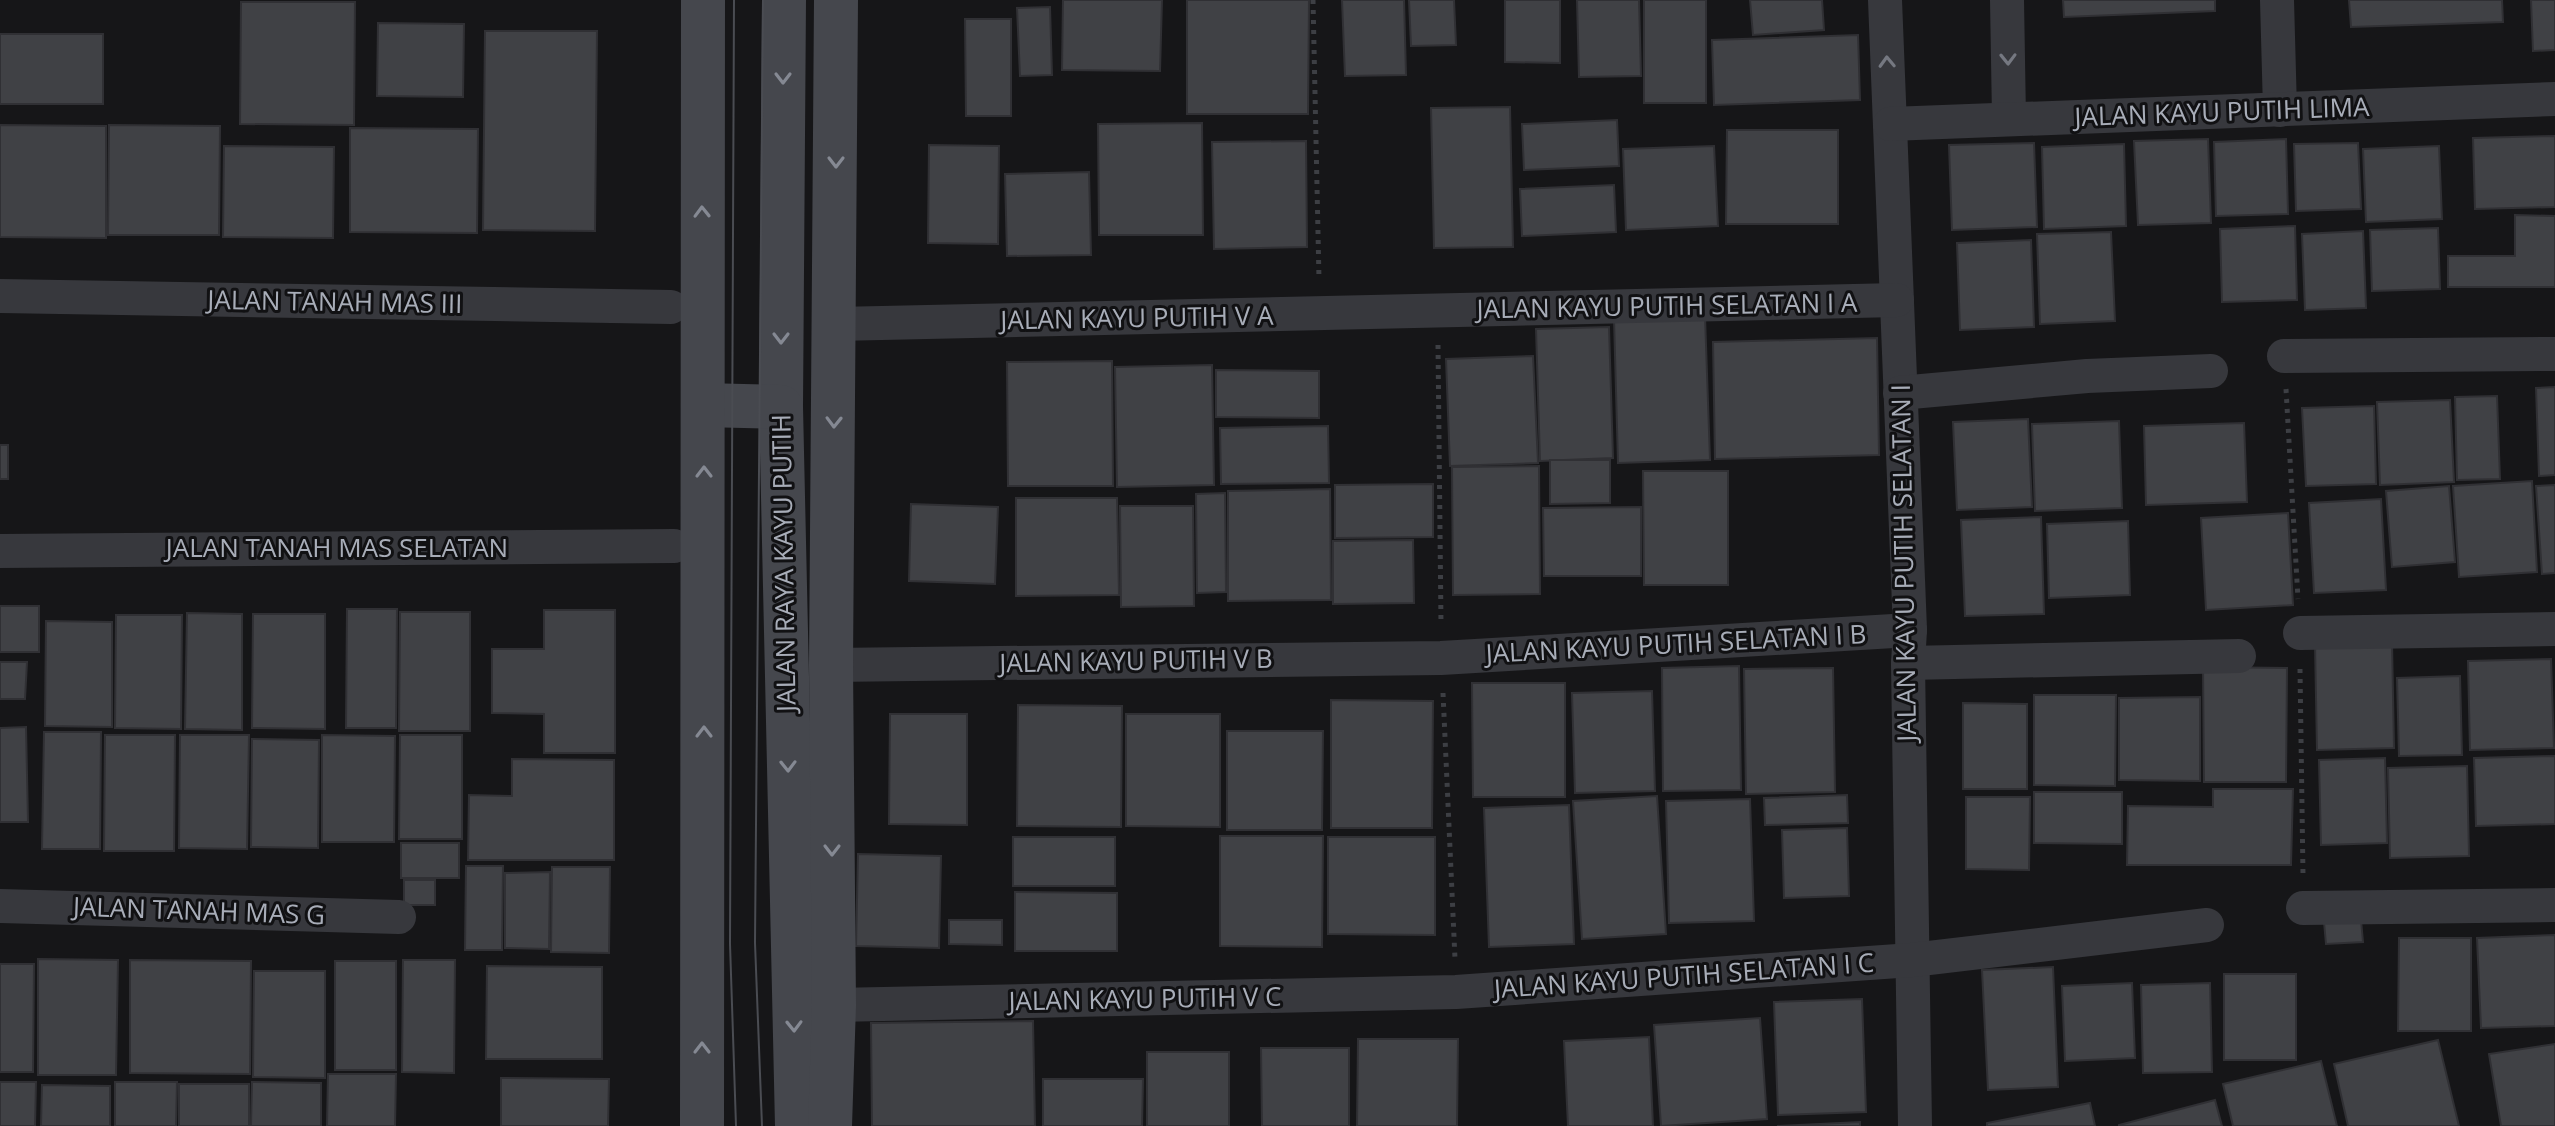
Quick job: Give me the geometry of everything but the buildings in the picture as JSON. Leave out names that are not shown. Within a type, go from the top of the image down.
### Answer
[{"type":"main road","points":[[702,1126],[703,0]]},
{"type":"main road","name":"JALAN RAYA KAYU PUTIH","points":[[784,0],[781,407],[797,1126]]},
{"type":"main road","name":"JALAN RAYA KAYU PUTIH","points":[[830,1126],[834,1005],[831,665],[836,324],[836,0]]},
{"type":"main road","points":[[703,405],[781,407]]},
{"type":"street","name":"JALAN KAYU PUTIH SELATAN I","points":[[1885,0],[1909,646],[1915,1126]]},
{"type":"street","points":[[2007,0],[2009,118]]},
{"type":"street","points":[[2277,0],[2280,110]]},
{"type":"street","name":"JALAN KAYU PUTIH LIMA","points":[[1890,124],[2555,99]]},
{"type":"street","name":"JALAN TANAH MAS III","points":[[0,296],[671,307]]},
{"type":"street","name":"JALAN KAYU PUTIH SELATAN I A","points":[[1438,312],[1897,300]]},
{"type":"street","name":"JALAN KAYU PUTIH V A","points":[[836,324],[1438,312]]},
{"type":"street","points":[[2284,356],[2555,354]]},
{"type":"street","points":[[1900,393],[2087,376],[2211,371]]},
{"type":"street","name":"JALAN TANAH MAS SELATAN","points":[[0,551],[674,546]]},
{"type":"street","points":[[2300,633],[2555,629]]},
{"type":"street","name":"JALAN KAYU PUTIH SELATAN I B","points":[[1441,658],[1909,646],[2239,656]]},
{"type":"street","name":"JALAN KAYU PUTIH V B","points":[[831,665],[1441,658]]},
{"type":"street","points":[[2303,908],[2555,905]]},
{"type":"street","name":"JALAN TANAH MAS G","points":[[0,906],[399,917]]},
{"type":"street","name":"JALAN KAYU PUTIH SELATAN I C","points":[[1456,992],[1912,960],[2207,925]]},
{"type":"street","name":"JALAN KAYU PUTIH V C","points":[[834,1005],[1456,992]]},
{"type":"path","points":[[1313,0],[1319,314]]},
{"type":"path","points":[[1438,312],[1441,658],[1456,992]]},
{"type":"path","points":[[2284,356],[2300,633],[2303,908]]},
{"type":"tram line","points":[[734,0],[730,944],[736,1126]]},
{"type":"tram line","points":[[762,1126],[755,943],[763,0]]}]
